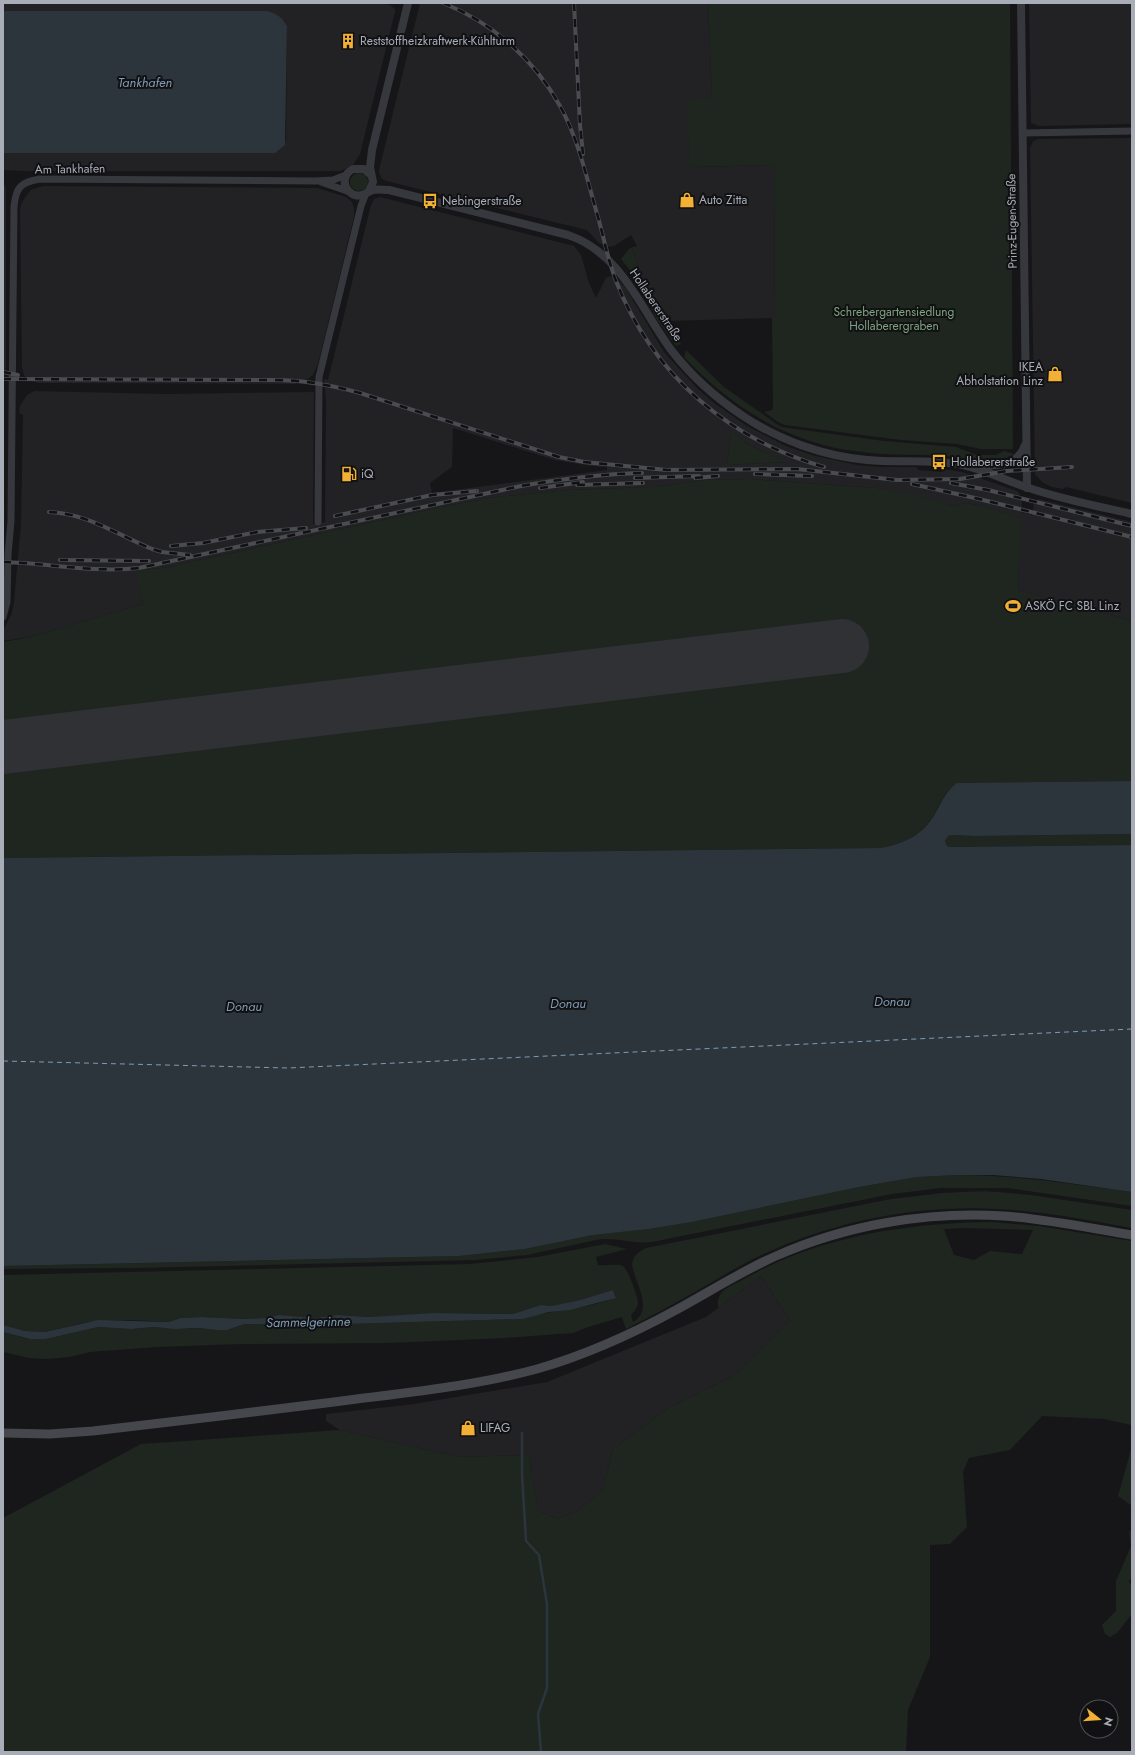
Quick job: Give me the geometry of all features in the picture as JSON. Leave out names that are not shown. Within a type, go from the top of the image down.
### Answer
[{"type":"main road","points":[[3,1433],[50,1434],[100,1431],[407,1393],[464,1385],[517,1374],[570,1359],[613,1342],[650,1324],[777,1255],[816,1241],[877,1225],[938,1217],[984,1215],[1038,1220],[1132,1235]]},
{"type":"street","points":[[318,522],[319,377],[361,206],[368,192],[372,178],[372,150],[408,3]]},
{"type":"street","name":"Prinz-Eugen-Straße","points":[[1021,3],[1027,488]]},
{"type":"street","points":[[1023,132],[1132,131]]},
{"type":"street","points":[[358,168],[372,150]]},
{"type":"street","points":[[361,206],[360,201],[352,194],[345,184],[346,175],[350,171],[358,168],[365,169],[372,178]]},
{"type":"street","name":"Am Tankhafen","points":[[3,617],[7,602],[8,555],[11,521],[14,206],[15,194],[21,185],[40,179],[315,181],[333,180],[346,175]]},
{"type":"street","name":"Hollabererstraße","points":[[372,178],[378,185],[389,190],[568,235],[590,246],[610,262],[624,277],[663,338],[692,374],[726,404],[754,423],[780,436],[820,451],[860,459],[939,462],[965,466],[993,474],[1027,488],[1132,514]]},
{"type":"street","name":"Am Tankhafen","points":[[315,181],[352,194]]},
{"type":"street","name":"Hollabererstraße","points":[[368,192],[389,190]]},
{"type":"street","points":[[352,194],[360,196],[368,192]]},
{"type":"street","name":"Prinz-Eugen-Straße","points":[[965,466],[1012,462],[1022,453],[1027,439]]},
{"type":"shaded area","points":[[3,3],[380,3],[390,5],[395,9],[395,12],[360,154],[353,165],[341,171],[23,171],[3,170],[3,153],[275,153],[286,140],[287,26],[284,21],[267,11],[3,11]]},
{"type":"shaded area","points":[[420,3],[708,3],[712,97],[690,167],[774,165],[775,318],[668,321],[641,276],[632,247],[637,246],[631,235],[614,246],[606,247],[598,242],[587,230],[386,181],[381,178],[379,171],[380,166]]},
{"type":"shaded area","points":[[1029,3],[1132,3],[1132,124],[1039,126],[1031,123]]},
{"type":"shaded area","points":[[1132,138],[1132,503],[1066,487],[1063,489],[1052,487],[1042,482],[1035,474],[1030,148],[1033,141],[1038,139]]},
{"type":"shaded area","points":[[3,182],[6,188],[6,367],[3,378]]},
{"type":"shaded area","points":[[43,186],[317,188],[346,197],[352,202],[354,217],[318,364],[313,375],[308,379],[295,384],[38,383],[28,380],[24,375],[22,368],[20,210],[21,204],[31,190]]},
{"type":"shaded area","points":[[380,197],[574,246],[581,255],[589,283],[596,298],[606,278],[610,276],[616,278],[625,287],[664,352],[697,388],[714,403],[747,426],[786,446],[815,456],[857,465],[917,467],[918,470],[943,472],[943,469],[962,472],[1017,491],[1020,494],[1022,501],[1021,512],[1032,515],[1034,504],[1038,499],[1132,522],[1132,621],[1018,590],[1020,519],[982,506],[966,503],[954,506],[877,488],[749,479],[707,480],[651,487],[567,490],[489,498],[441,507],[169,567],[137,571],[143,604],[30,637],[3,641],[3,631],[12,613],[14,602],[21,524],[23,415],[19,413],[20,406],[27,395],[34,391],[164,394],[314,392],[313,524],[325,522],[326,401],[324,379],[328,380],[371,205],[374,199]],"holes":[[[453,428],[555,460],[607,467],[607,470],[432,493],[430,483],[452,467]],[[731,434],[749,445],[785,462],[727,465]]]},
{"type":"shaded area","points":[[761,1276],[790,1320],[734,1376],[670,1407],[613,1449],[603,1490],[579,1510],[558,1519],[538,1511],[529,1455],[459,1457],[340,1430],[326,1421],[326,1414],[414,1404],[547,1382],[706,1317]]},
{"type":"green space","name":"Schrebergartensiedlung Hollaberergraben","points":[[708,3],[1010,3],[1013,449],[981,449],[957,444],[901,440],[785,425],[764,412],[772,410],[773,406],[772,318],[775,317],[774,165],[690,167],[687,100],[712,97]]},
{"type":"green space","points":[[355,173],[363,173],[368,178],[366,189],[363,191],[355,191],[350,186],[350,178]]},
{"type":"green space","points":[[632,247],[641,276],[636,278],[621,259]]},
{"type":"green space","points":[[643,293],[648,294],[681,344],[676,346],[656,318]]},
{"type":"green space","points":[[686,350],[724,387],[781,427],[884,441],[956,447],[977,455],[996,455],[1004,451],[1014,454],[1000,460],[978,462],[946,456],[862,452],[836,448],[811,441],[764,421],[743,408],[722,392],[684,357]]},
{"type":"green space","points":[[731,433],[749,445],[786,462],[727,465]]},
{"type":"green space","points":[[749,479],[877,488],[906,493],[954,506],[966,503],[982,506],[1021,519],[1018,590],[1132,621],[1132,781],[960,783],[948,791],[931,819],[920,831],[906,840],[881,848],[3,858],[3,642],[30,637],[143,604],[136,571],[169,567],[441,507],[489,498],[567,490],[651,487],[707,480]]},
{"type":"green space","points":[[1132,834],[1132,845],[950,847],[947,846],[945,841],[947,836],[954,835]]},
{"type":"green space","points":[[957,1175],[1023,1178],[1132,1192],[1132,1206],[1008,1188],[941,1188],[892,1194],[652,1242],[601,1239],[527,1255],[475,1260],[139,1268],[3,1269],[3,1266],[459,1256],[525,1249],[593,1235],[649,1229],[692,1222],[859,1187],[917,1177]]},
{"type":"green space","points":[[985,1191],[1031,1195],[1132,1210],[1132,1228],[1048,1214],[997,1209],[941,1209],[884,1216],[829,1230],[765,1253],[744,1263],[686,1297],[626,1329],[622,1317],[573,1333],[506,1338],[388,1343],[242,1344],[157,1347],[90,1352],[69,1357],[48,1359],[29,1358],[3,1352],[3,1332],[29,1339],[46,1339],[98,1327],[131,1329],[154,1327],[189,1329],[199,1328],[228,1330],[245,1324],[311,1325],[523,1319],[546,1313],[593,1305],[616,1297],[613,1290],[580,1300],[551,1306],[541,1305],[513,1314],[456,1313],[369,1317],[337,1315],[315,1318],[279,1315],[265,1318],[242,1319],[202,1317],[181,1318],[169,1322],[128,1320],[87,1322],[45,1332],[25,1331],[3,1325],[3,1275],[470,1264],[538,1257],[605,1244],[627,1249],[596,1257],[598,1265],[621,1265],[625,1268],[638,1301],[636,1309],[631,1315],[633,1322],[639,1317],[643,1303],[642,1295],[632,1264],[635,1256],[646,1248],[891,1199],[942,1193]]},
{"type":"green space","points":[[992,1222],[1039,1226],[1132,1241],[1132,1429],[1131,1425],[1104,1419],[1042,1416],[1010,1450],[969,1458],[963,1472],[967,1527],[950,1544],[930,1545],[930,1657],[908,1710],[906,1752],[3,1752],[3,1518],[141,1444],[340,1430],[459,1457],[529,1455],[538,1511],[558,1519],[579,1510],[603,1490],[613,1449],[670,1407],[734,1376],[790,1320],[761,1276],[718,1308],[719,1296],[730,1286],[774,1264],[834,1242],[897,1229],[960,1223]],"holes":[[[944,1229],[1033,1230],[1022,1254],[990,1251],[974,1260],[954,1255]]]},
{"type":"green space","points":[[1132,1446],[1132,1506],[1118,1496]]},
{"type":"green space","points":[[1129,1531],[1132,1532],[1132,1576],[1129,1582],[1132,1586],[1132,1614],[1117,1633],[1110,1637],[1105,1634],[1102,1625],[1116,1611],[1116,1581],[1131,1546]]},
{"type":"water","name":"Tankhafen","points":[[3,11],[267,11],[274,13],[283,20],[287,26],[285,145],[275,153],[3,153]]},
{"type":"water","name":"Donau","points":[[1132,781],[1132,834],[954,835],[948,836],[945,841],[947,846],[950,847],[1132,845],[1132,1192],[1041,1179],[993,1175],[917,1177],[859,1187],[692,1222],[649,1229],[593,1235],[525,1249],[459,1256],[3,1266],[3,858],[881,848],[907,840],[921,831],[932,818],[943,798],[957,783]]},
{"type":"water","name":"Sammelgerinne","points":[[613,1290],[616,1298],[570,1310],[549,1312],[523,1319],[311,1325],[245,1324],[227,1330],[199,1328],[175,1329],[154,1327],[131,1329],[98,1327],[46,1339],[30,1339],[3,1332],[3,1325],[25,1331],[45,1332],[98,1320],[169,1322],[181,1318],[202,1317],[242,1319],[265,1318],[279,1315],[315,1318],[337,1315],[369,1317],[434,1313],[513,1314],[541,1305],[551,1306],[580,1300]]},
{"type":"waterway","points":[[522,1433],[522,1474],[526,1541],[539,1555],[547,1604],[547,1688],[538,1714],[541,1752]]},
{"type":"ferry route","points":[[3,1061],[288,1068],[1132,1029]]},
{"type":"runway","points":[[3,747],[842,646]]},
{"type":"railway","points":[[443,3],[479,21],[510,44],[525,58],[550,89],[567,119],[577,146],[616,281],[632,315],[651,346],[673,374],[698,399],[726,421],[756,439],[789,455],[824,467]]},
{"type":"railway","points":[[574,3],[580,125],[583,154]]},
{"type":"railway","points":[[3,372],[18,375]]},
{"type":"railway","points":[[3,379],[285,380],[307,382],[328,385],[360,393],[559,457],[584,462],[667,470],[797,469],[897,480],[960,479],[1007,471],[1072,467]]},
{"type":"railway","points":[[3,562],[88,569],[139,568],[521,486],[581,477],[642,473]]},
{"type":"railway","points":[[755,474],[812,476]]},
{"type":"railway","points":[[635,478],[699,476]]},
{"type":"railway","points":[[695,478],[718,476]]},
{"type":"railway","points":[[540,488],[583,482]]},
{"type":"railway","points":[[577,485],[643,483]]},
{"type":"railway","points":[[951,483],[988,490],[1132,526]]},
{"type":"railway","points":[[912,484],[1132,537]]},
{"type":"railway","points":[[335,516],[432,495],[477,491]]},
{"type":"railway","points":[[49,512],[63,513],[89,520],[152,549],[162,552],[190,555]]},
{"type":"railway","points":[[171,546],[203,543],[257,532],[306,528]]},
{"type":"railway","points":[[60,560],[149,561]]},
{"type":"place","name":"Reststoffheizkraftwerk-Kühlturm","points":[[348,41]]},
{"type":"place","name":"Auto Zitta","points":[[687,200]]},
{"type":"place","name":"Nebingerstraße","points":[[430,201]]},
{"type":"place","name":"IKEA Abholstation Linz","points":[[1055,374]]},
{"type":"place","name":"Hollabererstraße","points":[[939,462]]},
{"type":"place","name":"iQ","points":[[349,474]]},
{"type":"place","name":"ASKÖ FC SBL Linz","points":[[1013,606]]},
{"type":"place","name":"LIFAG","points":[[468,1428]]}]
